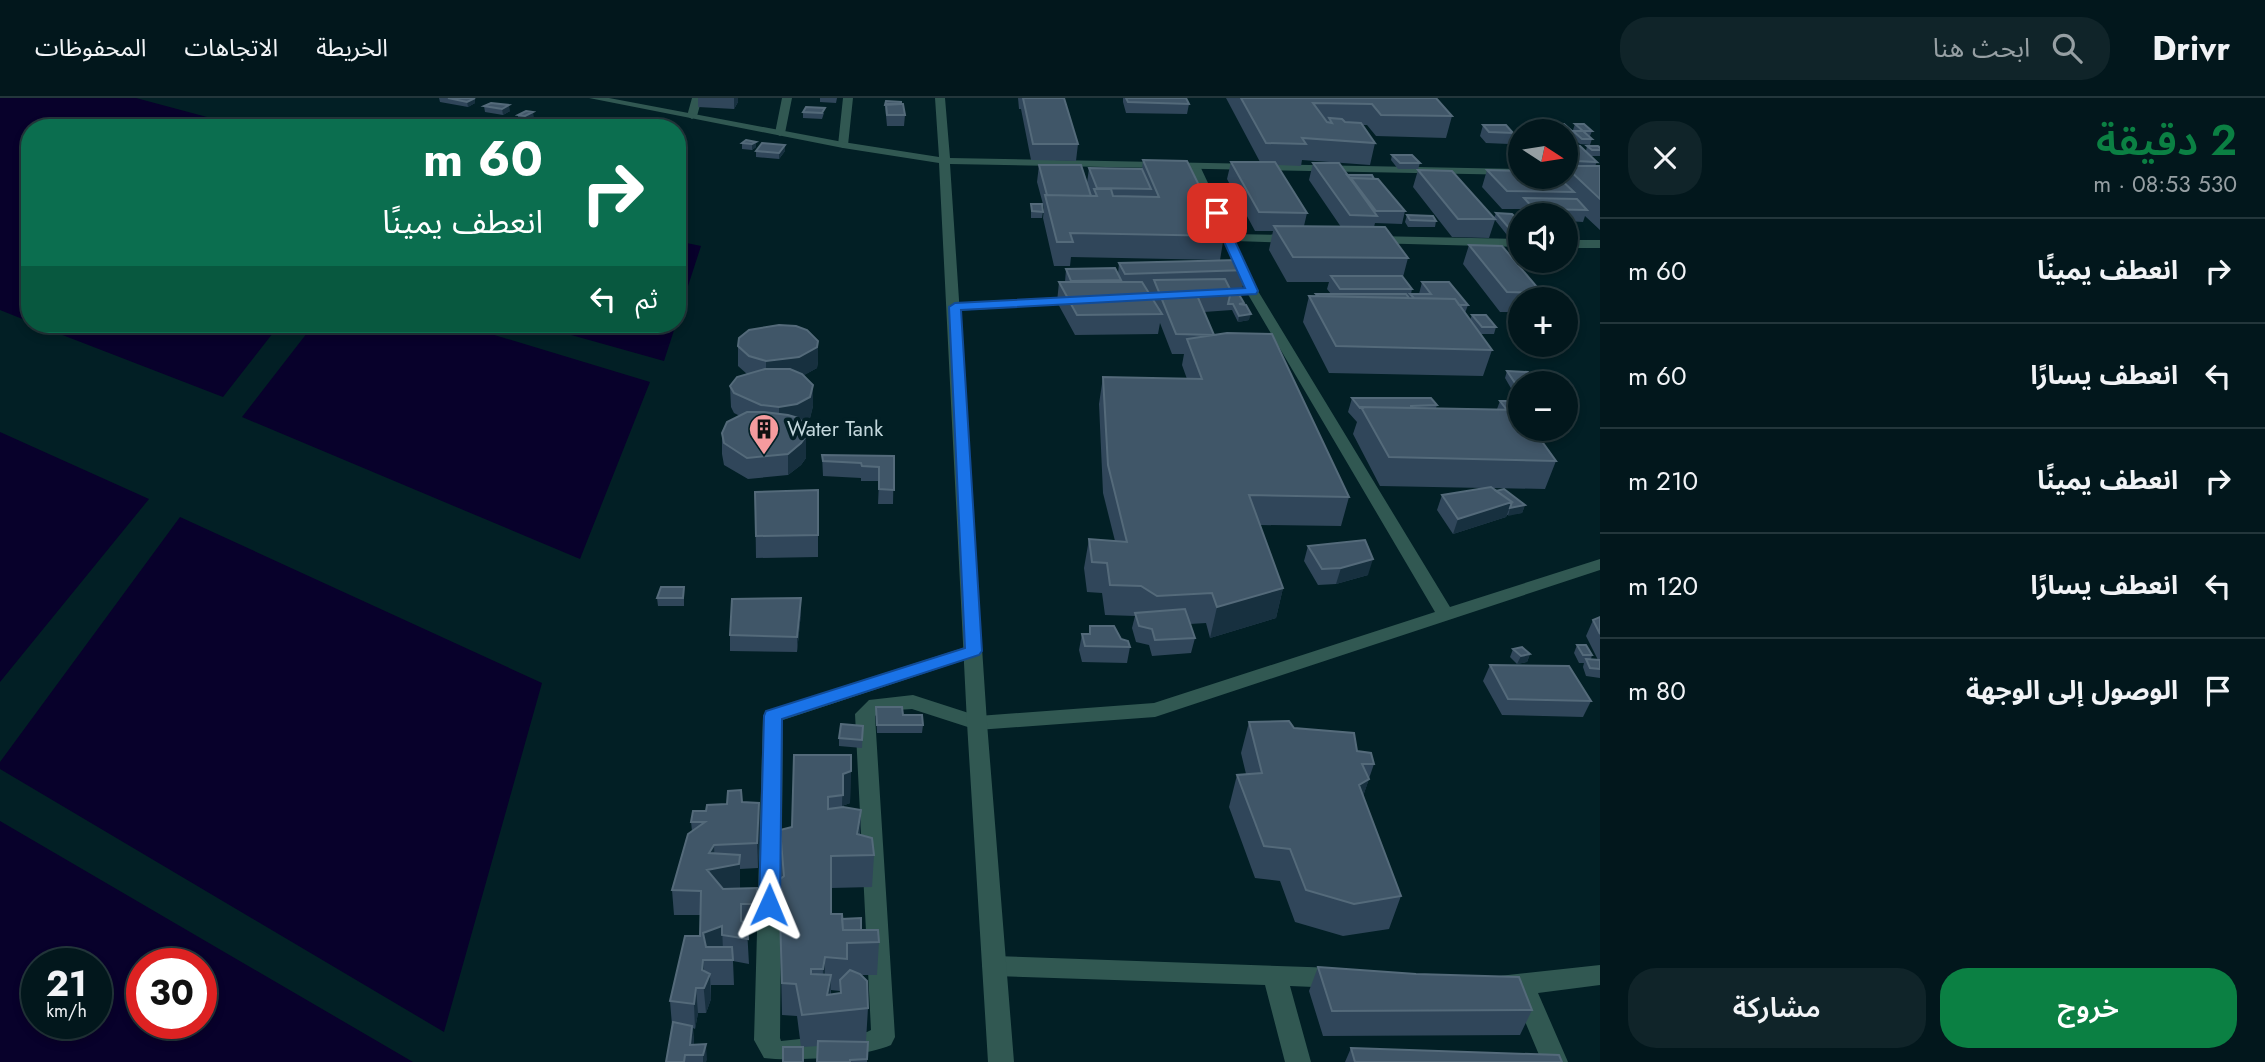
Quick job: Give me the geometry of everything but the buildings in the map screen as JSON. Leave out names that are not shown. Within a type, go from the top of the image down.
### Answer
[{"type":"street","points":[[692,116],[697,98]]},
{"type":"street","points":[[780,133],[787,98]]},
{"type":"street","points":[[843,145],[848,98]]},
{"type":"street","points":[[940,98],[955,307],[977,723],[1001,1062]]},
{"type":"street","points":[[602,99],[843,145],[946,160],[1508,172]]},
{"type":"street","points":[[1195,166],[1227,237],[1245,292],[1445,614]]},
{"type":"street","points":[[1439,172],[1449,182]]},
{"type":"street","points":[[1495,233],[1504,243]]},
{"type":"street","points":[[1227,237],[1310,239]]},
{"type":"street","points":[[1366,240],[1508,243]]},
{"type":"street","points":[[1578,244],[1600,244]]},
{"type":"street","points":[[955,307],[1099,299]]},
{"type":"street","points":[[973,651],[773,716],[767,1040],[773,1050],[781,1052],[869,1043],[882,1037],[883,1017],[864,715],[876,705],[913,702],[977,723],[1155,710],[1600,564]]},
{"type":"street","points":[[993,965],[1358,979]]},
{"type":"street","points":[[1481,984],[1522,985],[1600,975]]},
{"type":"street","points":[[1275,976],[1298,1062]]},
{"type":"street","points":[[1522,985],[1555,1062]]},
{"type":"shaded area","points":[[0,98],[136,98],[214,119],[21,119],[21,318],[0,310]]},
{"type":"shaded area","points":[[686,243],[701,246],[686,292]]},
{"type":"shaded area","points":[[57,333],[273,333],[223,397]]},
{"type":"shaded area","points":[[307,333],[488,333],[650,382],[580,559],[242,417]]},
{"type":"shaded area","points":[[564,333],[673,333],[664,361]]},
{"type":"shaded area","points":[[0,432],[149,499],[0,682]]},
{"type":"shaded area","points":[[180,517],[542,683],[444,1032],[0,769],[0,762]]},
{"type":"shaded area","points":[[0,821],[413,1062],[0,1062]]},
{"type":"place","name":"Water Tank","points":[[764,456]]},
{"type":"route","points":[[769,905],[773,716],[973,651],[955,307],[1252,291],[1217,213]]}]
